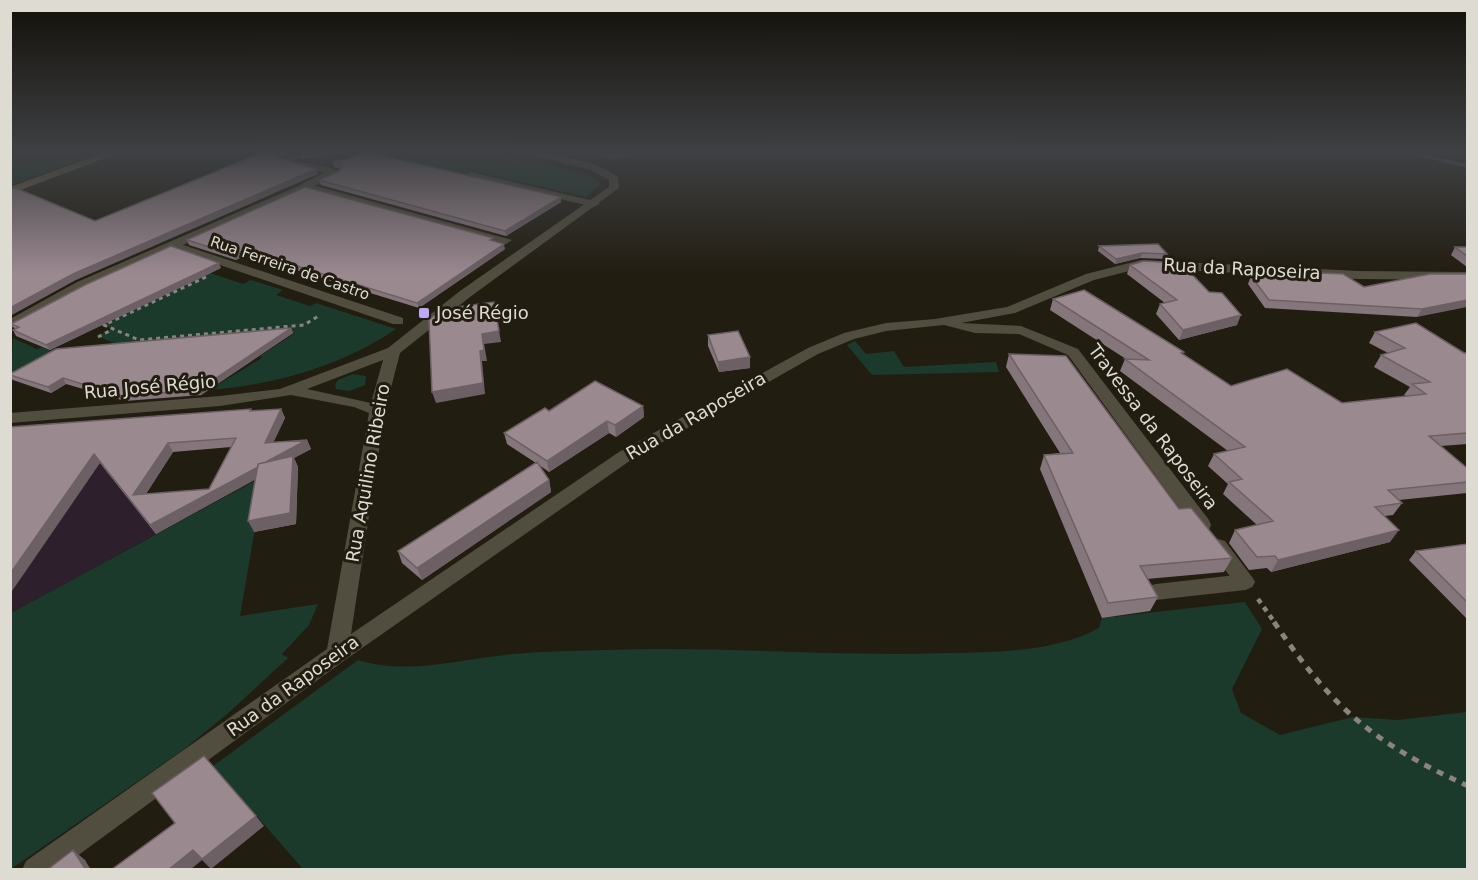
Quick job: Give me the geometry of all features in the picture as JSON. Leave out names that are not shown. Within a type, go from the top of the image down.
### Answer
[{"type":"street","points":[[10,326],[69,291],[291,192]]},
{"type":"street","points":[[328,192],[506,240]]},
{"type":"street","points":[[542,192],[594,204]]},
{"type":"street","points":[[393,351],[465,294],[609,192]]},
{"type":"street","name":"Rua Ferreira de Castro","points":[[172,245],[398,321]]},
{"type":"street","name":"Rua da Raposeira","points":[[35,870],[337,654],[422,598],[625,456],[813,351],[858,333],[886,327],[935,323],[1010,310],[1090,277],[1141,264],[1358,275],[1467,276]]},
{"type":"street","name":"Travessa da Raposeira","points":[[935,323],[975,329],[1021,330],[1073,352],[1245,582]]},
{"type":"street","name":"Rua José Régio","points":[[10,418],[220,401],[291,391],[393,351]]},
{"type":"street","name":"Rua Aquilino Ribeiro","points":[[337,654],[377,411],[393,351]]},
{"type":"street","name":"Rua José Régio","points":[[291,391],[358,403],[377,411]]},
{"type":"street","points":[[1156,592],[1245,582]]},
{"type":"path","points":[[139,340],[104,325],[212,274]]},
{"type":"path","points":[[131,344],[139,340],[154,338],[304,325],[343,301]]},
{"type":"path","points":[[259,336],[263,328]]},
{"type":"path","points":[[98,337],[114,329]]},
{"type":"path","points":[[200,342],[205,333]]},
{"type":"path","points":[[185,343],[190,335]]},
{"type":"path","points":[[145,347],[154,338]]},
{"type":"path","points":[[1245,582],[1317,682],[1364,730],[1413,762],[1467,786]]},
{"type":"shaded area","points":[[150,427],[114,481],[156,534],[11,613],[11,487],[88,481],[123,428]]},
{"type":"green space","points":[[565,192],[592,192],[586,197]]},
{"type":"green space","points":[[210,273],[243,284],[251,280],[283,290],[276,295],[310,306],[316,303],[396,329],[353,353],[307,372],[258,384],[209,390],[262,358],[260,356],[295,333],[128,349],[97,336],[111,329],[102,325]]},
{"type":"green space","points":[[13,338],[37,349],[42,347],[58,354],[11,379]]},
{"type":"green space","points":[[855,341],[866,354],[894,351],[904,367],[996,362],[999,372],[872,375],[847,345]]},
{"type":"green space","points":[[353,374],[366,376],[365,385],[349,391],[336,389],[335,385],[338,380]]},
{"type":"green space","points":[[264,476],[240,616],[318,604],[309,625],[282,654],[288,658],[226,715],[183,750],[11,869],[11,613]]},
{"type":"green space","points":[[1245,602],[1262,629],[1232,689],[1241,713],[1280,735],[1353,717],[1398,720],[1467,712],[1467,869],[303,869],[213,766],[358,660],[377,664],[416,666],[526,653],[649,649],[862,654],[1006,651],[1045,646],[1082,636],[1099,628],[1102,618]]},
{"type":"building","points":[[10,192],[26,192],[95,221],[166,192],[263,192],[73,274],[10,308]]},
{"type":"building","points":[[294,192],[324,192],[493,238],[490,240],[504,244],[417,303],[245,250],[234,255],[187,240]]},
{"type":"building","points":[[363,192],[540,192],[561,197],[505,231]]},
{"type":"building","points":[[1158,244],[1167,254],[1142,253],[1116,259],[1099,246]]},
{"type":"building","points":[[171,246],[219,263],[46,345],[13,330],[19,327],[11,324],[85,285]]},
{"type":"building","points":[[1455,247],[1467,247],[1467,256]]},
{"type":"building","points":[[1144,261],[1181,263],[1209,292],[1222,293],[1241,315],[1183,330],[1160,304],[1177,300],[1130,265]]},
{"type":"building","points":[[1279,271],[1343,274],[1364,287],[1430,274],[1467,274],[1467,300],[1422,309],[1269,300],[1251,276],[1285,278]]},
{"type":"building","points":[[1084,290],[1184,352],[1181,353],[1231,386],[1287,369],[1342,403],[1426,394],[1412,384],[1430,382],[1381,355],[1405,348],[1375,332],[1416,323],[1467,353],[1467,433],[1429,436],[1467,468],[1467,482],[1388,490],[1402,503],[1375,507],[1399,530],[1278,560],[1275,556],[1257,557],[1235,530],[1273,521],[1229,482],[1242,479],[1214,454],[1245,447],[1125,359],[1149,360],[1053,299]]},
{"type":"building","points":[[494,302],[499,331],[482,334],[484,350],[480,351],[483,383],[432,392],[429,320],[442,309]]},
{"type":"building","points":[[291,328],[198,390],[122,396],[63,378],[48,387],[10,375],[56,349]]},
{"type":"building","points":[[738,331],[750,357],[718,362],[708,335]]},
{"type":"building","points":[[1009,354],[1066,356],[1179,509],[1191,508],[1232,558],[1140,566],[1158,597],[1108,603],[1044,455],[1073,453]]},
{"type":"building","points":[[595,381],[643,406],[615,425],[607,421],[547,461],[504,433],[545,408],[549,411]]},
{"type":"building","points":[[251,409],[250,411],[281,409],[265,443],[307,440],[258,464],[258,467],[150,525],[94,454],[10,574],[10,427]],"holes":[[[236,438],[209,489],[133,495],[168,443]]]},
{"type":"building","points":[[293,456],[290,513],[248,521],[258,464]]},
{"type":"building","points":[[537,462],[549,480],[417,568],[398,551]]},
{"type":"building","points":[[1467,544],[1467,602],[1416,551]]},
{"type":"building","points":[[204,756],[256,816],[202,859],[193,850],[168,870],[111,870],[175,823],[152,793]]},
{"type":"building","points":[[73,850],[86,870],[47,870]]},
{"type":"place","name":"José Régio","points":[[424,313]]}]
